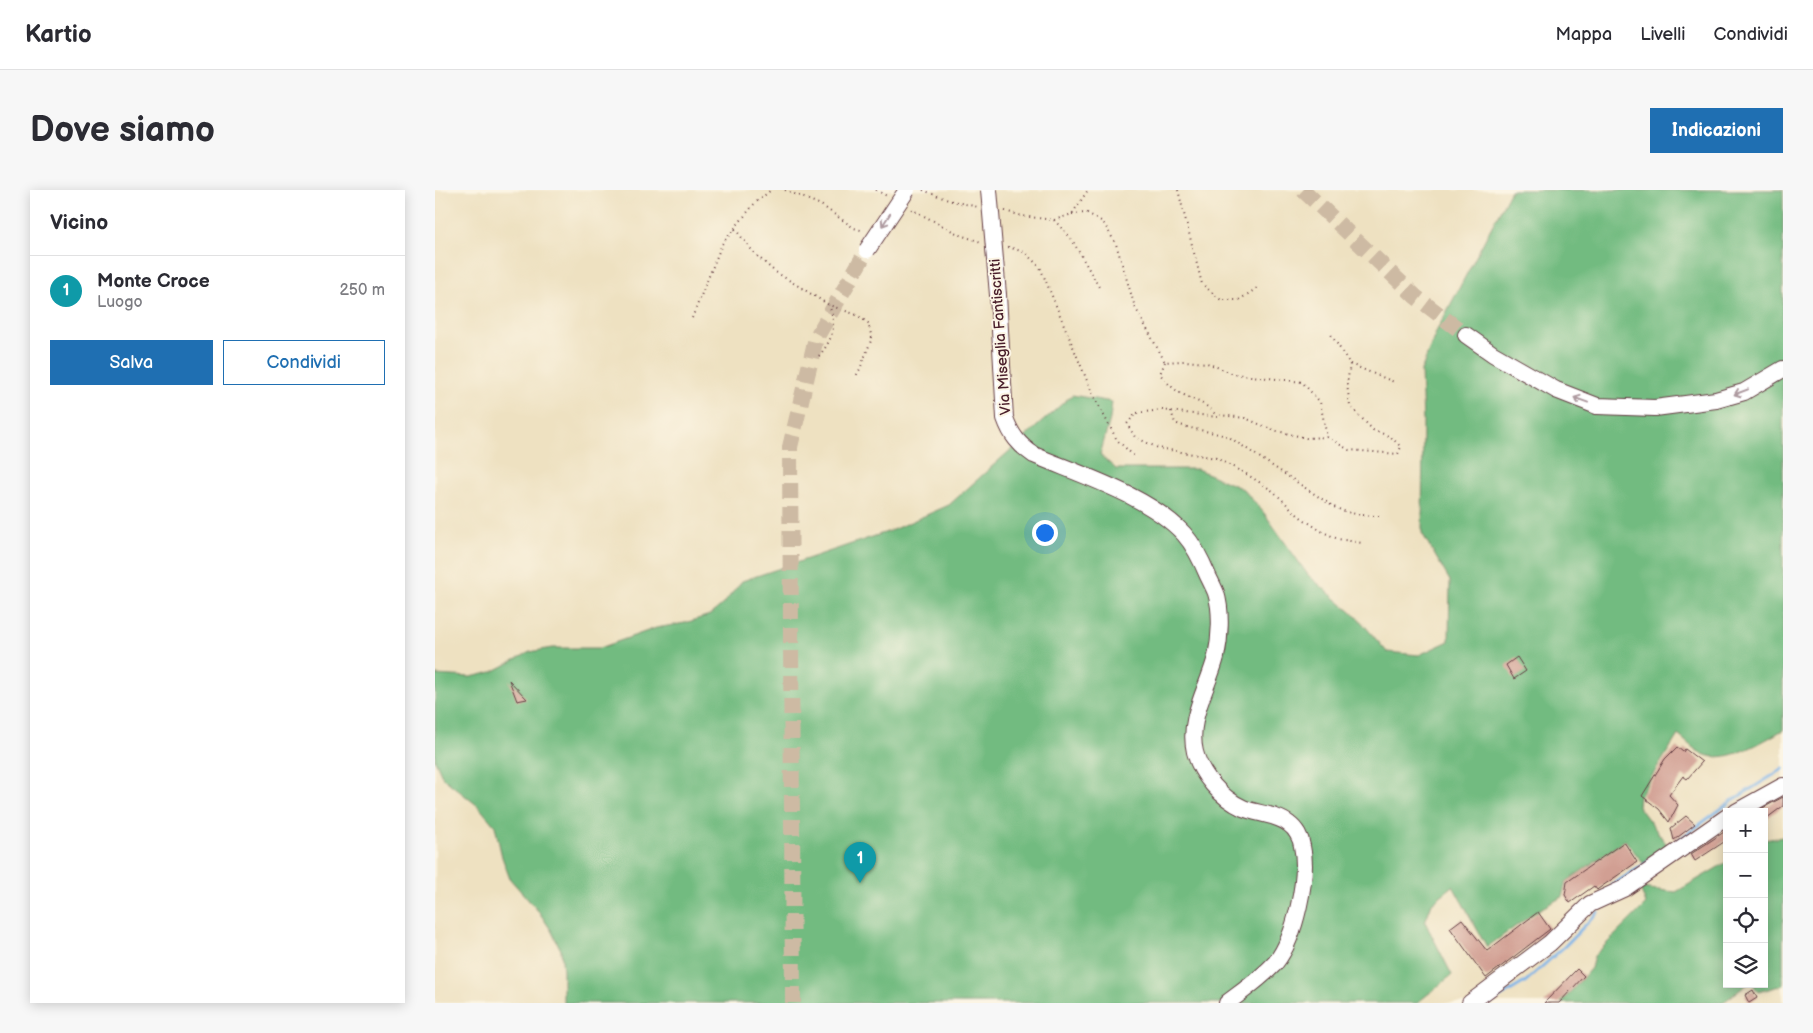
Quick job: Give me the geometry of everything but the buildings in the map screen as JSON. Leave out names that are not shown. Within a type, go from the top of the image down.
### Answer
[{"type":"street","name":"Via Miseglia Fantiscritti","points":[[989,190],[998,295],[1005,418],[1010,430],[1015,439],[1034,456],[1126,494],[1160,514],[1184,534],[1205,569],[1217,594],[1220,632],[1216,658],[1195,719],[1193,736],[1195,752],[1202,768],[1214,785],[1227,798],[1243,808],[1287,823],[1297,832],[1303,846],[1303,887],[1287,943],[1277,961],[1227,1003]]},
{"type":"street","points":[[867,250],[900,194]]},
{"type":"street","points":[[1466,335],[1493,354],[1550,387],[1578,400],[1597,406],[1655,408],[1716,400],[1744,392],[1783,368]]},
{"type":"street","points":[[1743,808],[1783,786]]},
{"type":"street","points":[[1470,1003],[1550,943],[1590,904],[1625,888],[1723,820]]},
{"type":"path","points":[[692,318],[722,244],[755,203],[771,190]]},
{"type":"path","points":[[785,190],[821,205],[854,228],[866,231],[879,231]]},
{"type":"path","points":[[876,190],[900,194]]},
{"type":"path","points":[[923,190],[949,200],[981,208]]},
{"type":"path","points":[[1178,190],[1202,284],[1221,300],[1239,300],[1257,288]]},
{"type":"path","points":[[1071,214],[1089,191]]},
{"type":"path","points":[[910,209],[960,235],[988,245]]},
{"type":"path","points":[[997,210],[1022,216],[1054,220],[1071,214],[1087,213],[1103,222],[1115,244],[1135,307],[1165,362]]},
{"type":"path","points":[[1054,220],[1071,238],[1099,287]]},
{"type":"path","points":[[735,229],[755,254],[774,271],[829,305],[857,316],[868,323],[871,338],[860,370],[855,378]]},
{"type":"path","points":[[1007,247],[1024,252],[1040,267],[1093,395],[1117,440],[1135,456]]},
{"type":"path","points":[[819,356],[829,345],[833,330],[834,317],[829,305]]},
{"type":"path","points":[[1330,333],[1350,364],[1394,382]]},
{"type":"path","points":[[1165,362],[1160,374],[1167,384],[1183,395],[1211,408],[1217,418],[1162,410],[1136,413],[1127,424],[1135,437],[1158,448],[1216,458],[1273,491],[1299,516],[1321,531],[1338,539],[1362,543]]},
{"type":"path","points":[[1165,362],[1207,363],[1234,374],[1302,382],[1320,402],[1327,438]]},
{"type":"path","points":[[1220,416],[1245,418],[1273,430],[1307,438],[1327,438],[1349,450],[1398,454],[1401,447],[1391,437],[1373,430],[1350,406],[1347,385],[1350,364]]},
{"type":"path","points":[[1171,411],[1175,423],[1188,429],[1213,432],[1229,437],[1345,512],[1365,516],[1381,516]]},
{"type":"green space","points":[[1511,190],[1783,190],[1783,730],[1745,750],[1734,754],[1713,757],[1693,748],[1678,735],[1639,797],[1638,806],[1668,846],[1643,863],[1625,840],[1566,882],[1562,897],[1540,909],[1487,947],[1453,886],[1432,903],[1425,922],[1452,975],[1417,1003],[563,1003],[561,950],[551,930],[539,912],[510,879],[502,857],[495,826],[478,806],[443,778],[435,760],[435,675],[471,677],[492,672],[530,652],[552,648],[600,648],[656,628],[685,623],[710,615],[724,603],[742,581],[890,531],[949,505],[1072,395],[1112,402],[1110,419],[1100,455],[1116,469],[1197,469],[1243,489],[1264,513],[1308,575],[1358,618],[1387,652],[1419,655],[1449,641],[1450,581],[1422,533],[1423,421],[1421,371],[1436,332]]},
{"type":"green space","points":[[1783,837],[1783,985],[1758,992],[1756,988],[1768,988],[1768,839]]},
{"type":"green space","points":[[1723,864],[1723,988],[1743,988],[1722,1003],[1561,1003],[1591,968],[1594,956],[1646,904],[1640,888],[1676,892]]},
{"type":"waterway","points":[[1668,848],[1733,800],[1783,769]]},
{"type":"waterway","points":[[1612,885],[1653,859]]},
{"type":"waterway","points":[[1490,1003],[1525,982],[1565,946],[1598,912]]},
{"type":"tunnel","points":[[1303,190],[1416,297],[1466,335]]},
{"type":"tunnel","points":[[793,1003],[790,447],[816,338],[867,250]]},
{"type":"place","name":"Monte Croce","points":[[860,883]]}]
